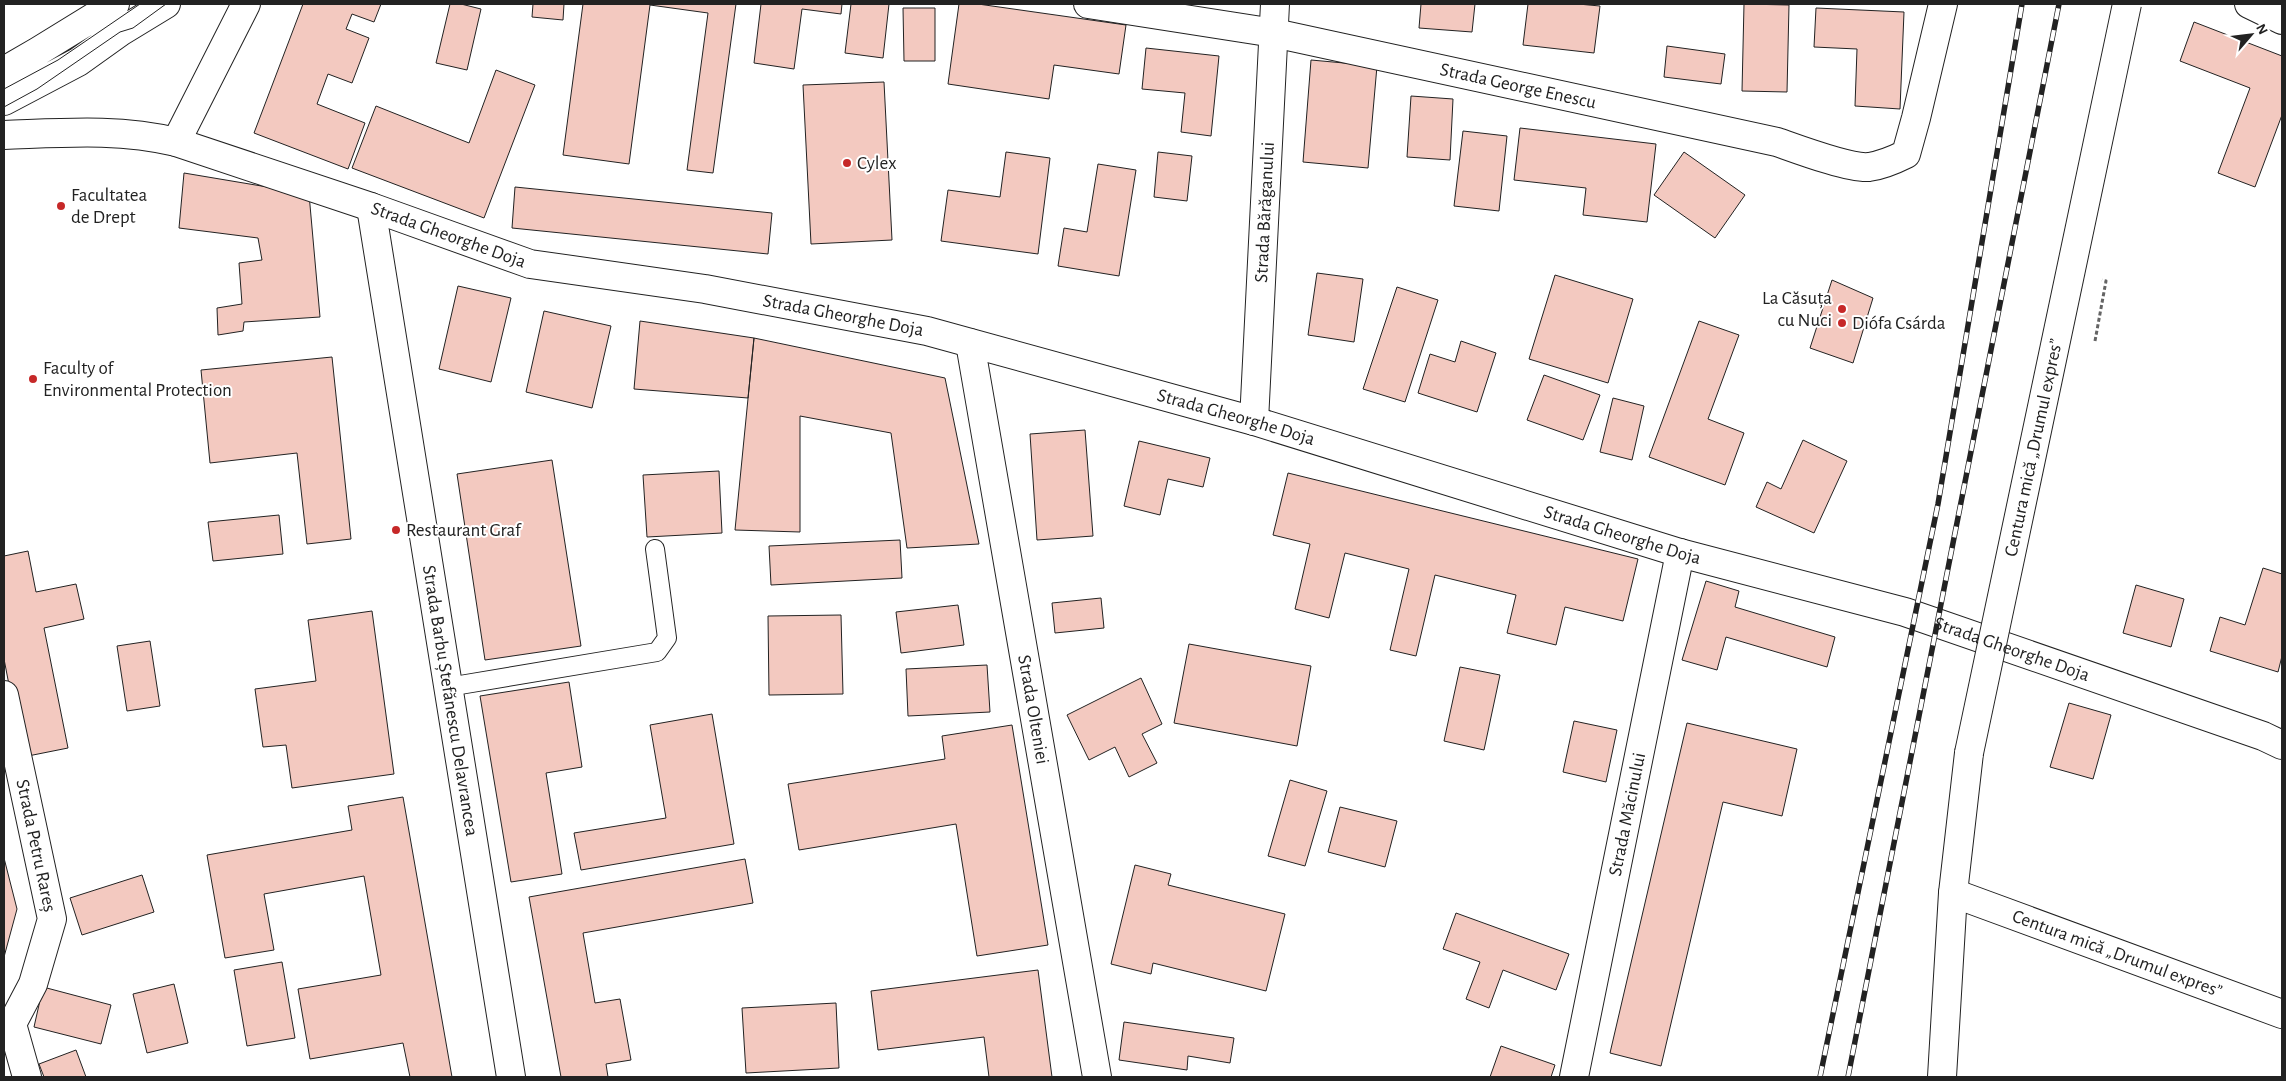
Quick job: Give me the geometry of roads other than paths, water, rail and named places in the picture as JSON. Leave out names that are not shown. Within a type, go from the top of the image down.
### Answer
[{"type":"street","points":[[4,71],[115,4]]},
{"type":"street","points":[[4,101],[78,62],[120,32],[166,4]]},
{"type":"street","points":[[176,142],[246,4]]},
{"type":"street","name":"Strada George Enescu","points":[[1088,4],[1274,33],[1777,142],[1823,158],[1867,167],[1885,164],[1906,154],[1943,4]]},
{"type":"street","name":"Strada Bărăganului","points":[[1254,421],[1275,4]]},
{"type":"street","name":"Centura mică „Drumul expres”","points":[[1942,1077],[1952,893],[1969,753],[2127,4]]},
{"type":"street","points":[[2249,4],[2282,20]]},
{"type":"street","name":"Strada Gheorghe Doja","points":[[4,135],[117,132],[148,135],[176,142],[371,206],[530,264],[724,292],[927,331],[1254,421],[1680,553],[1905,612],[2254,732],[2282,745]]},
{"type":"street","name":"Strada Barbu Ștefănescu Delavrancea","points":[[371,206],[511,1077]]},
{"type":"street","name":"Strada Olteniei","points":[[970,343],[1097,1077]]},
{"type":"street","name":"Strada Măcinului","points":[[1574,1077],[1680,553]]},
{"type":"street","name":"Strada Petru Rareș","points":[[4,694],[52,919],[33,984],[8,1025],[27,1077]]},
{"type":"street","name":"Centura mică „Drumul expres”","points":[[1952,893],[2282,1014]]},
{"type":"lane","points":[[448,686],[657,652],[666,638],[655,549]]},
{"type":"tram line","points":[[4,89],[58,60],[140,4]]},
{"type":"tram line","points":[[4,107],[37,89],[120,32],[133,28],[166,4]]},
{"type":"railway","points":[[1820,1077],[1938,504],[2022,4]]},
{"type":"railway","points":[[1848,1077],[2059,4]]},
{"type":"place","name":"Cylex","points":[[847,163]]},
{"type":"place","name":"Facultatea de Drept","points":[[61,206]]},
{"type":"place","name":"La Căsuța cu Nuci","points":[[1842,309]]},
{"type":"place","name":"Diófa Csárda","points":[[1842,323]]},
{"type":"place","name":"Faculty of Environmental Protection","points":[[33,379]]},
{"type":"place","name":"Restaurant Graf","points":[[396,530]]}]
